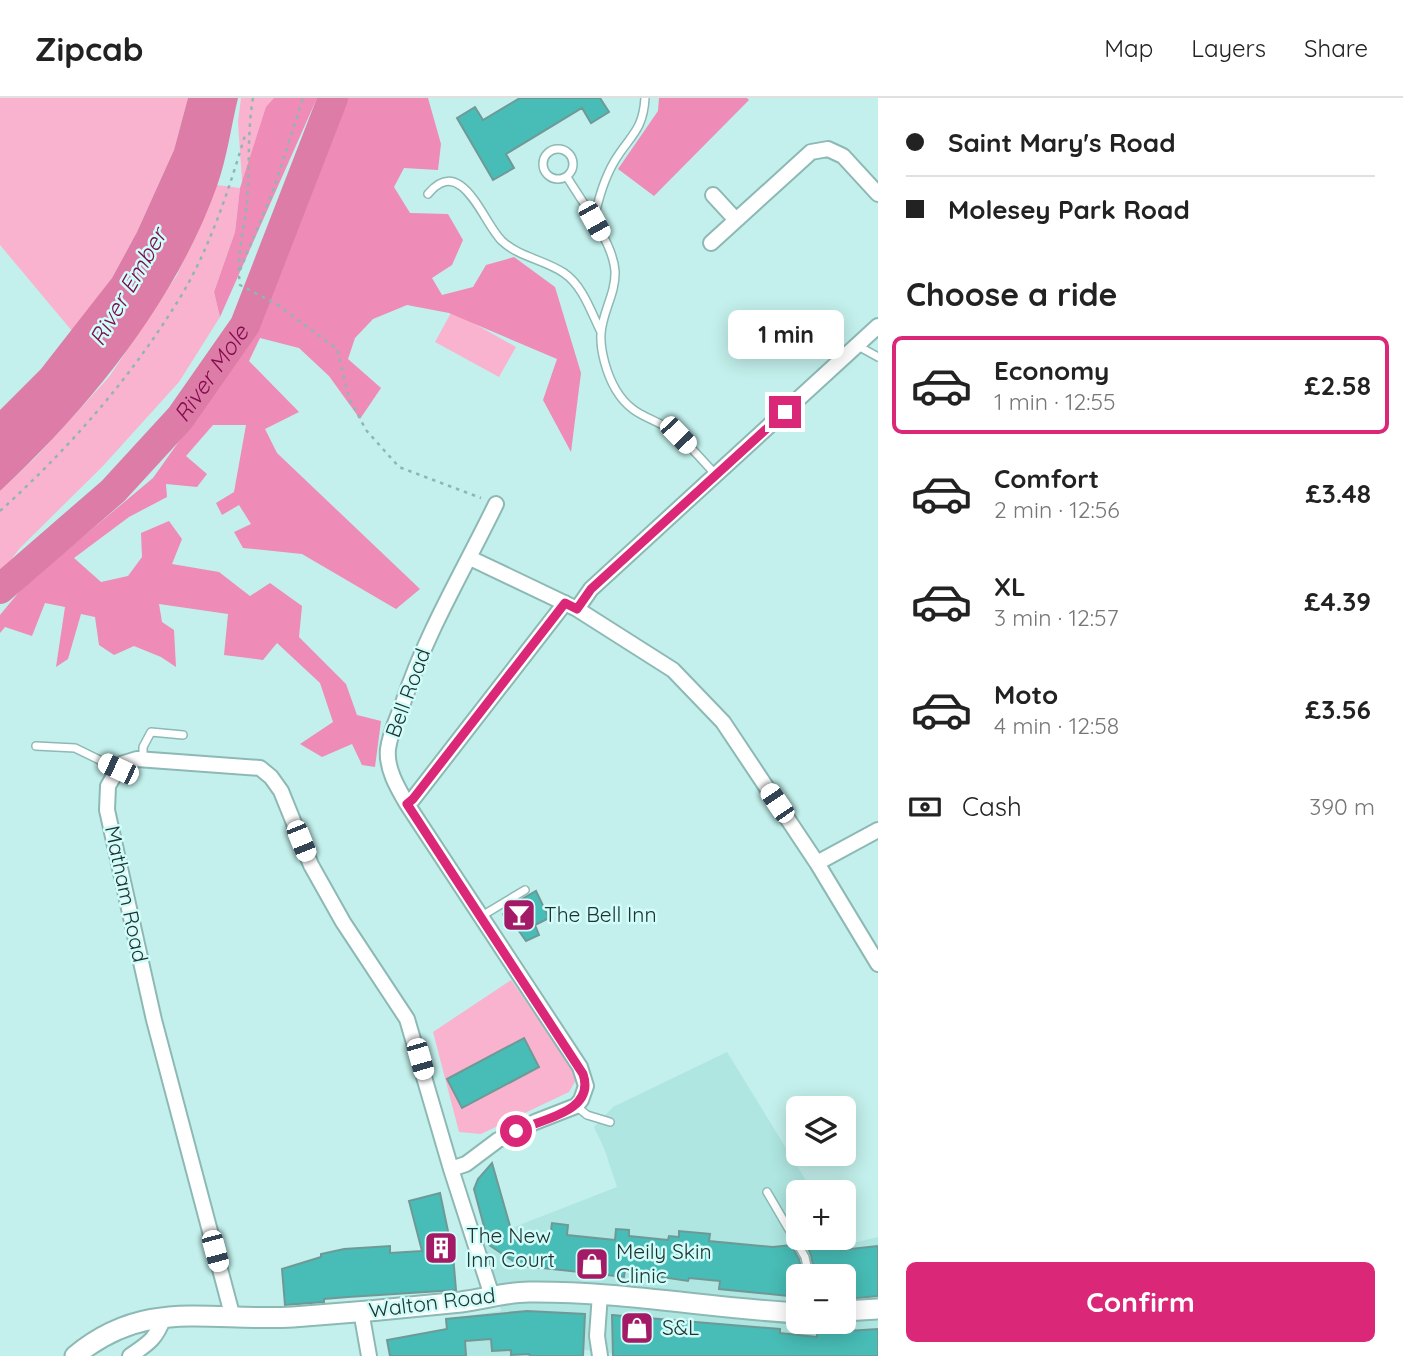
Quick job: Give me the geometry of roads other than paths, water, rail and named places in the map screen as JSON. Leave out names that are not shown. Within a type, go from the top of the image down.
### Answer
[{"type":"main road","name":"Walton Road","points":[[75,1356],[114,1330],[142,1320],[187,1315],[289,1317],[534,1292],[600,1294],[786,1312]]},
{"type":"main road","points":[[856,1310],[878,1309]]},
{"type":"street","points":[[711,243],[811,152],[828,149],[843,156],[878,194]]},
{"type":"street","points":[[713,195],[736,220]]},
{"type":"street","points":[[407,804],[571,606],[878,326]]},
{"type":"street","name":"Bell Road","points":[[496,504],[443,605],[421,655],[390,739],[390,768],[407,804],[583,1074],[585,1092],[576,1106]]},
{"type":"street","points":[[470,558],[571,606],[673,670],[723,722],[817,863],[878,964]]},
{"type":"street","points":[[118,769],[121,764],[143,760],[260,768],[281,791],[318,877],[407,1019],[492,1296]]},
{"type":"street","name":"Matham Road","points":[[118,769],[108,786],[107,810],[153,1020],[233,1318]]},
{"type":"street","points":[[817,863],[878,831]]},
{"type":"street","points":[[451,1169],[466,1164],[498,1140],[576,1106]]},
{"type":"street","points":[[600,1294],[597,1336],[600,1356]]},
{"type":"street","points":[[361,1311],[369,1356]]},
{"type":"street","points":[[130,1356],[152,1341],[164,1317]]},
{"type":"lane","points":[[594,221],[605,179],[643,119],[645,98]]},
{"type":"lane","points":[[560,149],[570,154],[573,168],[567,177],[554,179],[545,171],[543,162],[550,151],[560,149]]},
{"type":"lane","points":[[567,177],[607,244],[615,269],[614,286],[601,333]]},
{"type":"lane","points":[[428,194],[436,185],[448,181],[460,185],[474,199],[502,240],[519,252],[566,274],[580,290],[601,333],[605,363],[615,388],[626,405],[678,435],[716,475]]},
{"type":"lane","points":[[857,345],[878,357]]},
{"type":"lane","points":[[143,760],[143,747],[150,733],[183,735]]},
{"type":"lane","points":[[36,746],[75,748],[118,769]]},
{"type":"lane","points":[[479,917],[525,890]]},
{"type":"lane","points":[[576,1106],[587,1115],[610,1122]]},
{"type":"lane","points":[[767,1192],[806,1264]]},
{"type":"water","name":"River Ember","points":[[188,98],[238,98],[217,186],[199,229],[154,312],[126,351],[66,424],[0,491],[0,410],[41,369],[112,278],[137,232],[174,150]]},
{"type":"waterway","name":"River Mole","points":[[0,589],[113,491],[180,418],[245,325],[333,98]]},
{"type":"place","name":"The Bell Inn","points":[[519,915]]},
{"type":"place","name":"The New Inn Court","points":[[441,1248]]},
{"type":"place","name":"Meily Skin Clinic","points":[[592,1264]]},
{"type":"place","name":"S&L","points":[[637,1328]]}]
